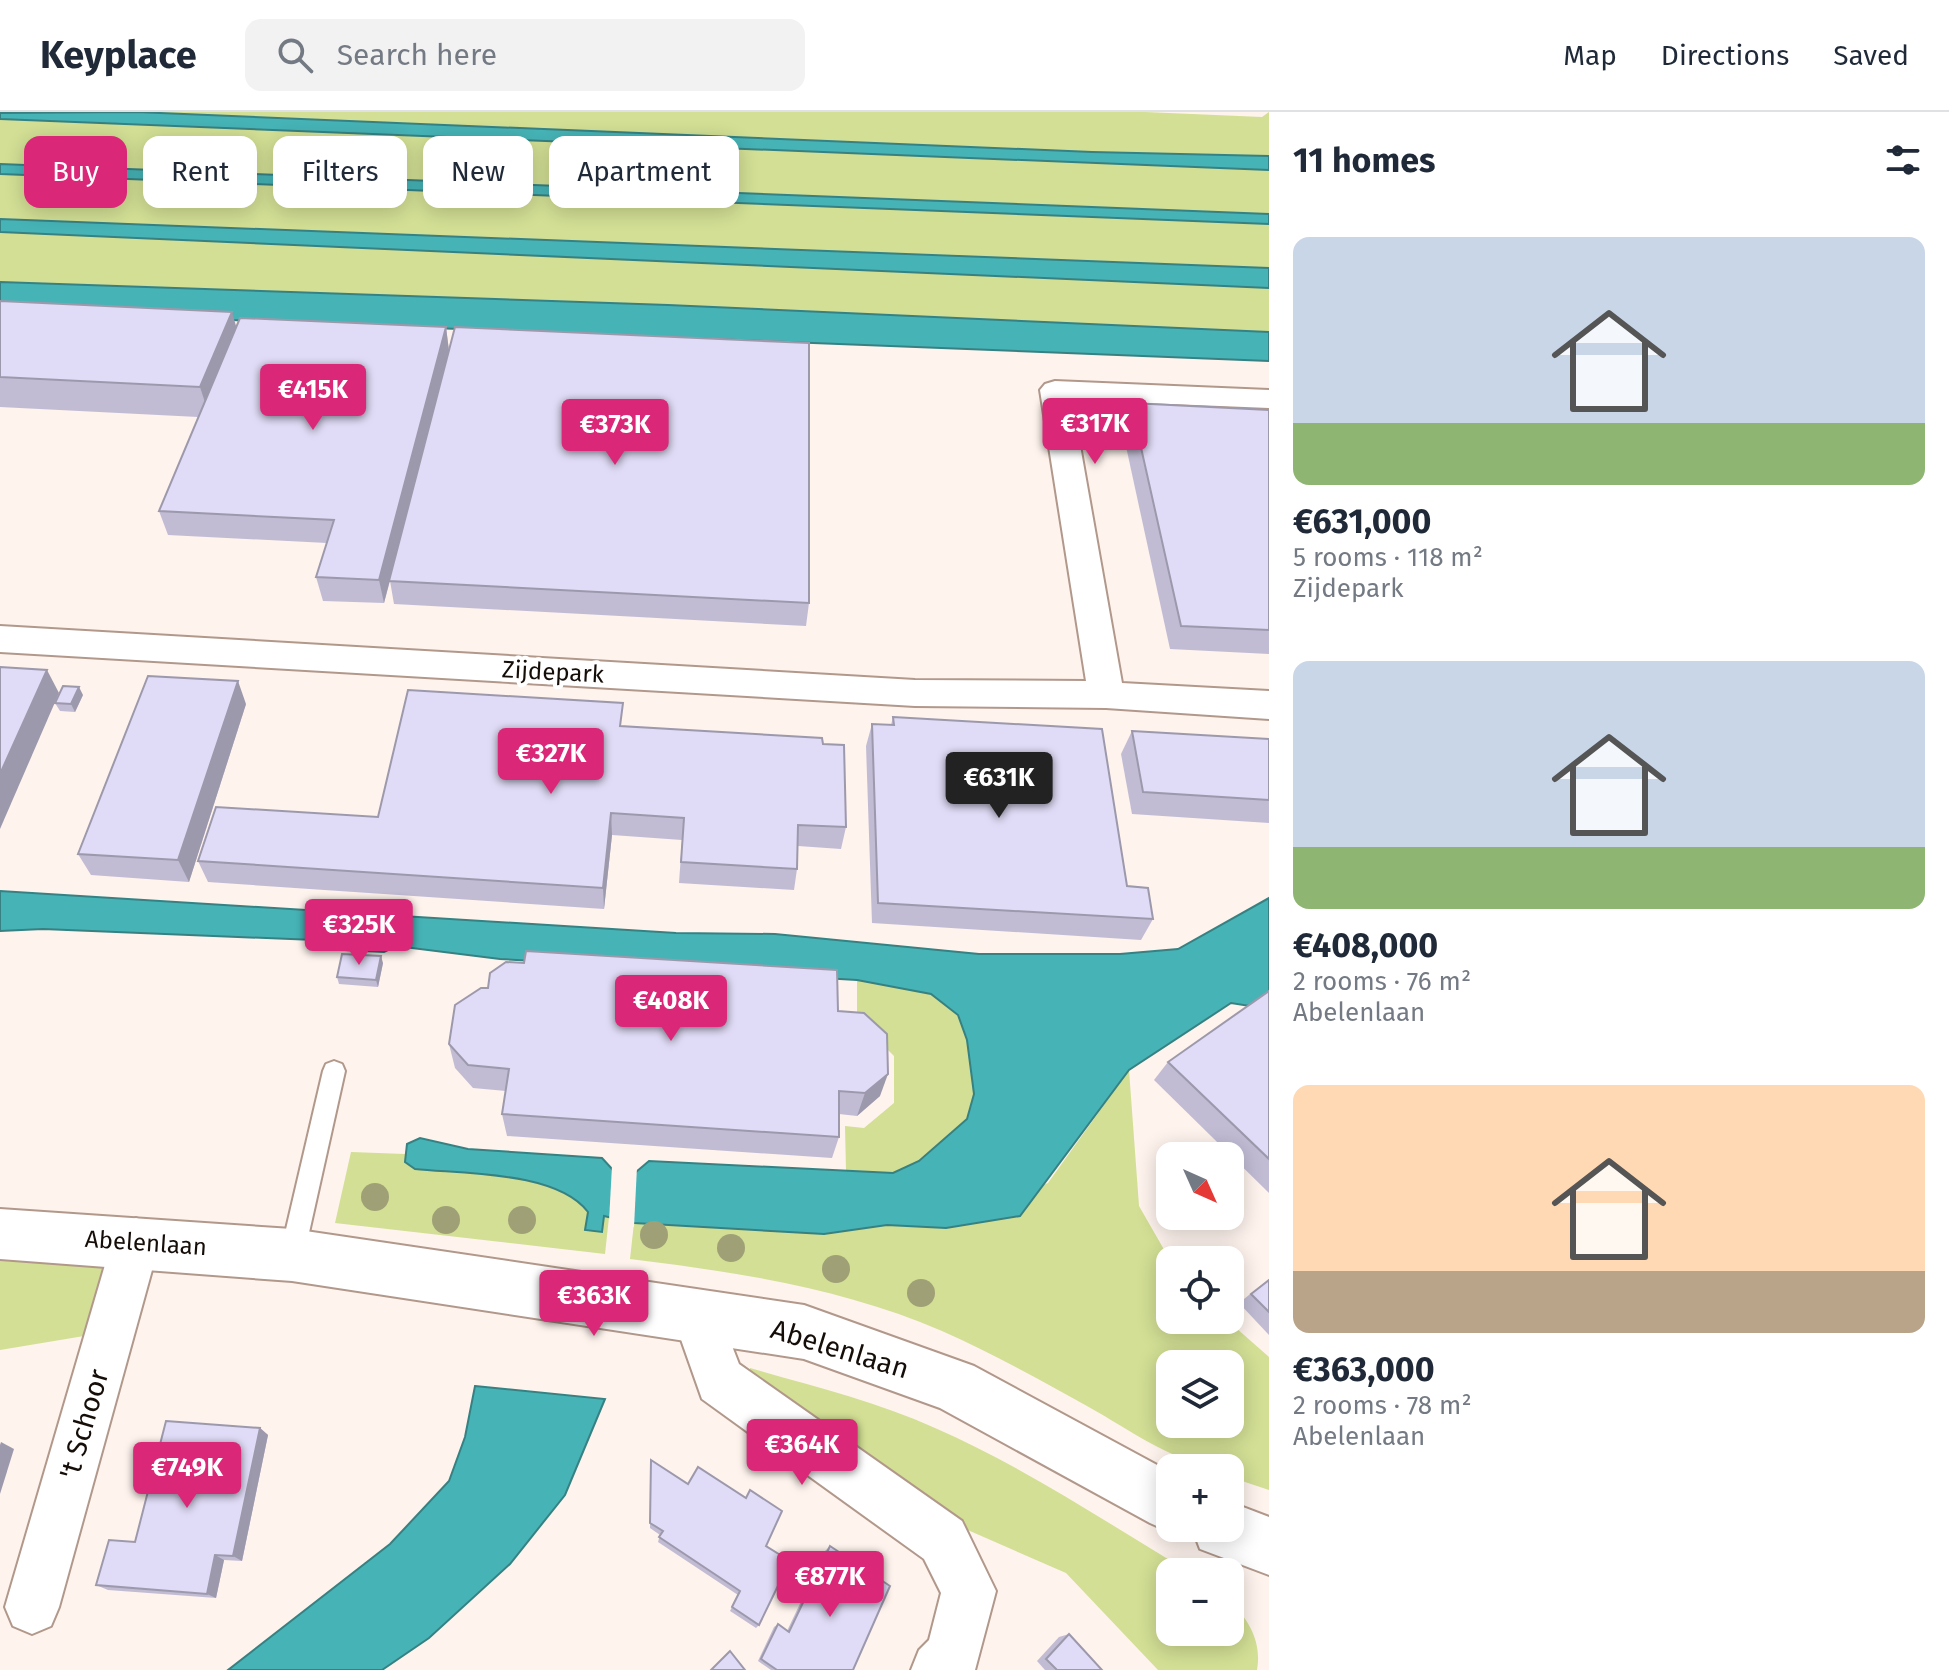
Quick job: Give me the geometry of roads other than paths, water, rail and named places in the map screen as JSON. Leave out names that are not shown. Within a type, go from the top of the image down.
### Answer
[{"type":"street","points":[[1106,695],[1055,390],[1269,399]]},
{"type":"street","name":"Zijdepark","points":[[0,639],[915,693],[1106,695],[1269,705]]},
{"type":"street","name":"Abelenlaan","points":[[0,1234],[136,1241],[292,1255],[804,1332],[954,1386],[1156,1495]]},
{"type":"street","name":"'t Schoor","points":[[32,1607],[136,1241]]},
{"type":"street","points":[[696,1314],[720,1381],[943,1540],[969,1591],[953,1655],[939,1670]]},
{"type":"street","points":[[1244,1537],[1269,1546]]},
{"type":"lane","points":[[292,1255],[334,1071]]},
{"type":"water","points":[[136,112],[710,136],[549,136],[549,141],[533,140],[533,136],[423,136],[0,119],[0,113]]},
{"type":"water","points":[[739,137],[1269,156],[1269,170],[739,149]]},
{"type":"water","points":[[0,164],[24,165],[24,175],[0,174]]},
{"type":"water","points":[[127,169],[143,170],[143,180],[127,179]]},
{"type":"water","points":[[257,174],[273,175],[273,185],[257,184]]},
{"type":"water","points":[[407,180],[423,181],[423,191],[407,190]]},
{"type":"water","points":[[533,185],[549,186],[549,196],[533,195]]},
{"type":"water","points":[[739,193],[1269,214],[1269,224],[739,203]]},
{"type":"water","points":[[0,219],[1269,268],[1269,288],[0,232]]},
{"type":"water","points":[[0,282],[668,305],[1269,332],[1269,361],[0,311]]},
{"type":"water","points":[[0,891],[676,933],[775,934],[979,954],[1120,954],[1178,949],[1269,898],[1269,996],[1256,1007],[1231,1003],[1129,1070],[1020,1216],[946,1228],[887,1225],[824,1234],[634,1223],[604,1216],[602,1232],[585,1230],[588,1212],[574,1199],[555,1189],[508,1177],[415,1169],[405,1162],[407,1144],[420,1138],[468,1149],[602,1158],[613,1170],[636,1172],[649,1161],[893,1173],[919,1161],[967,1119],[974,1094],[967,1040],[958,1015],[931,994],[857,980],[500,959],[396,946],[384,952],[345,950],[339,941],[43,929],[0,931]]},
{"type":"water","points":[[475,1386],[605,1399],[565,1495],[510,1564],[429,1638],[382,1670],[228,1670],[390,1544],[449,1481],[465,1437]]}]
